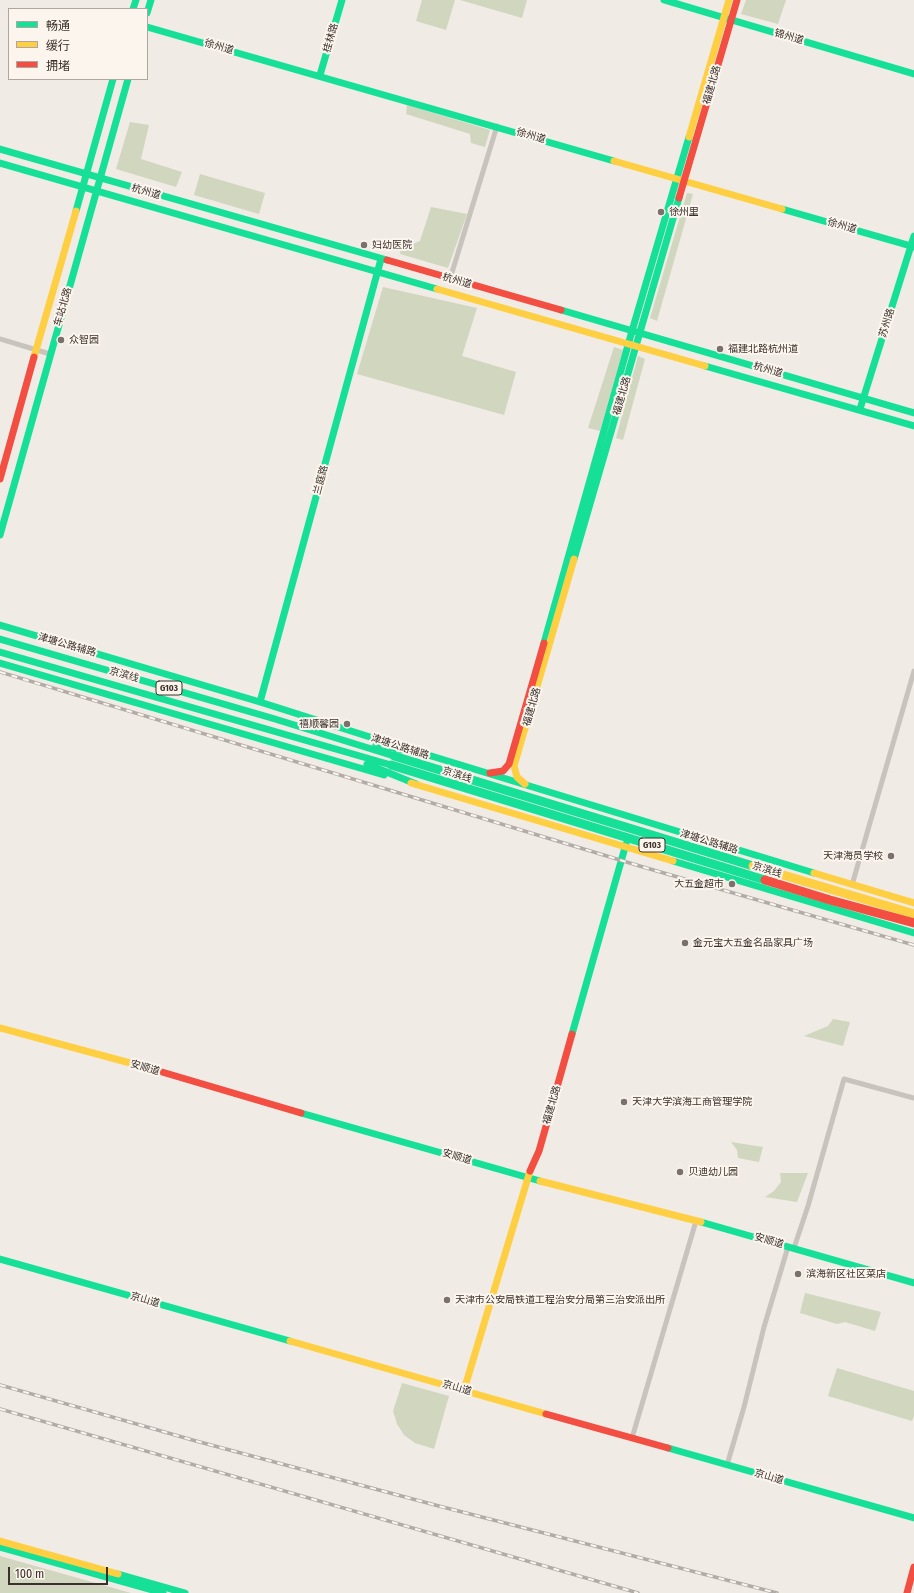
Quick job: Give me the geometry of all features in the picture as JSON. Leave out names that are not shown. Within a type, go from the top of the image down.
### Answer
[{"type":"main road","points":[[148,10],[151,0]]},
{"type":"main road","name":"桂林路","points":[[320,75],[342,0]]},
{"type":"main road","name":"锦州道","points":[[664,0],[914,74]]},
{"type":"main road","name":"福建北路","points":[[728,19],[729,0]]},
{"type":"main road","name":"福建北路","points":[[484,773],[498,773],[507,768],[509,764],[728,19],[737,0]]},
{"type":"main road","name":"徐州道","points":[[148,27],[320,75],[912,247]]},
{"type":"main road","name":"车站北路","points":[[0,479],[113,80]]},
{"type":"main road","name":"车站北路","points":[[0,535],[95,192],[128,80]]},
{"type":"main road","name":"杭州道","points":[[0,149],[99,179],[914,413]]},
{"type":"main road","name":"杭州道","points":[[0,163],[95,192],[860,409],[914,426]]},
{"type":"main road","name":"苏州路","points":[[860,409],[912,247],[914,236]]},
{"type":"main road","name":"兰庭路","points":[[260,702],[381,259]]},
{"type":"main road","name":"福建北路","points":[[530,787],[517,777],[514,766],[632,344]]},
{"type":"main road","name":"津塘公路辅路","points":[[0,625],[260,702],[484,773],[914,903]]},
{"type":"main road","name":"京滨线","points":[[0,639],[337,738],[914,914]]},
{"type":"main road","name":"京滨线","points":[[0,652],[334,750],[391,765],[823,898],[914,924]]},
{"type":"main road","name":"G103","points":[[0,663],[416,784],[914,934]]},
{"type":"main road","points":[[337,738],[419,753]]},
{"type":"main road","name":"G103","points":[[334,750],[416,784]]},
{"type":"main road","name":"福建北路","points":[[464,1390],[527,1178],[539,1151],[633,818]]},
{"type":"main road","name":"安顺道","points":[[0,1028],[127,1062],[527,1178],[696,1220],[914,1283]]},
{"type":"main road","name":"京山道","points":[[0,1259],[914,1518]]},
{"type":"main road","points":[[0,1541],[185,1593]]},
{"type":"main road","points":[[0,1547],[163,1593]]},
{"type":"main road","points":[[907,1593],[914,1567]]},
{"type":"street","points":[[450,279],[497,126]]},
{"type":"street","points":[[0,339],[50,354]]},
{"type":"street","points":[[852,885],[914,671]]},
{"type":"street","points":[[727,1465],[744,1408],[764,1327],[791,1248],[808,1206],[844,1079],[914,1098]]},
{"type":"street","points":[[632,1438],[696,1220]]},
{"type":"green space","points":[[422,0],[455,0],[446,30],[416,21]]},
{"type":"green space","points":[[460,0],[527,0],[522,18]]},
{"type":"green space","points":[[746,0],[786,0],[778,24],[741,14]]},
{"type":"green space","points":[[407,105],[490,130],[485,147],[471,143],[470,134],[406,114]]},
{"type":"green space","points":[[130,122],[149,125],[141,159],[182,172],[176,187],[116,169]]},
{"type":"green space","points":[[200,174],[265,193],[259,214],[194,195]]},
{"type":"green space","points":[[687,193],[693,194],[657,321],[650,318]]},
{"type":"green space","points":[[431,207],[467,214],[448,268],[400,254],[401,249],[420,241]]},
{"type":"green space","points":[[383,287],[477,308],[462,356],[516,372],[504,415],[357,374]]},
{"type":"green space","points":[[614,347],[623,350],[600,431],[588,428]]},
{"type":"green space","points":[[638,356],[645,359],[623,440],[616,438]]},
{"type":"green space","points":[[833,1019],[850,1022],[843,1046],[804,1036],[828,1026]]},
{"type":"green space","points":[[731,1142],[763,1147],[759,1162],[738,1158],[737,1150]]},
{"type":"green space","points":[[780,1173],[808,1173],[797,1202],[765,1197],[774,1191],[781,1182]]},
{"type":"green space","points":[[805,1293],[881,1312],[875,1331],[845,1322],[837,1324],[800,1313]]},
{"type":"green space","points":[[837,1368],[914,1391],[914,1416],[912,1421],[828,1396]]},
{"type":"green space","points":[[402,1383],[449,1396],[434,1449],[415,1443],[404,1435],[397,1424],[393,1411]]},
{"type":"green space","points":[[0,1556],[131,1593],[0,1593]]},
{"type":"railway","points":[[0,672],[643,867],[914,945]]},
{"type":"railway","points":[[0,1385],[196,1441],[435,1505],[777,1593]]},
{"type":"railway","points":[[0,1409],[638,1593]]},
{"type":"traffic: fast","points":[[133,8],[136,0]]},
{"type":"traffic: fast","points":[[148,10],[151,0]]},
{"type":"traffic: fast","points":[[320,75],[342,0]]},
{"type":"traffic: fast","points":[[664,0],[914,74]]},
{"type":"traffic: fast","points":[[148,27],[614,161]]},
{"type":"traffic: fast","points":[[76,211],[113,80]]},
{"type":"traffic: fast","points":[[0,535],[128,80]]},
{"type":"traffic: fast","points":[[544,643],[632,331],[689,137]]},
{"type":"traffic: fast","points":[[0,149],[387,260]]},
{"type":"traffic: fast","points":[[0,163],[437,289]]},
{"type":"traffic: fast","points":[[574,559],[679,198]]},
{"type":"traffic: fast","points":[[782,209],[914,247]]},
{"type":"traffic: fast","points":[[860,409],[914,236]]},
{"type":"traffic: fast","points":[[260,702],[381,259]]},
{"type":"traffic: fast","points":[[561,310],[914,413]]},
{"type":"traffic: fast","points":[[705,366],[914,426]]},
{"type":"traffic: fast","points":[[0,625],[260,702],[395,745]]},
{"type":"traffic: fast","points":[[0,639],[275,719],[394,756]]},
{"type":"traffic: fast","points":[[0,652],[391,765]]},
{"type":"traffic: fast","points":[[0,663],[384,775]]},
{"type":"traffic: fast","points":[[376,745],[419,753]]},
{"type":"traffic: fast","points":[[415,751],[814,873]]},
{"type":"traffic: fast","points":[[394,756],[753,866]]},
{"type":"traffic: fast","points":[[367,764],[416,784]]},
{"type":"traffic: fast","points":[[391,765],[765,880]]},
{"type":"traffic: fast","points":[[572,1034],[626,844]]},
{"type":"traffic: fast","points":[[673,861],[914,933]]},
{"type":"traffic: fast","points":[[301,1113],[540,1181]]},
{"type":"traffic: fast","points":[[701,1222],[914,1283]]},
{"type":"traffic: fast","points":[[0,1259],[290,1341]]},
{"type":"traffic: fast","points":[[668,1448],[914,1518]]},
{"type":"traffic: fast","points":[[0,1547],[163,1593]]},
{"type":"traffic: fast","points":[[118,1574],[185,1593]]},
{"type":"traffic: slow","points":[[689,137],[729,0]]},
{"type":"traffic: slow","points":[[614,161],[782,209]]},
{"type":"traffic: slow","points":[[34,357],[76,211]]},
{"type":"traffic: slow","points":[[437,289],[705,366]]},
{"type":"traffic: slow","points":[[525,784],[517,777],[514,766],[574,559]]},
{"type":"traffic: slow","points":[[411,783],[673,861]]},
{"type":"traffic: slow","points":[[753,866],[914,914]]},
{"type":"traffic: slow","points":[[814,873],[914,903]]},
{"type":"traffic: slow","points":[[0,1028],[145,1067]]},
{"type":"traffic: slow","points":[[464,1390],[530,1171]]},
{"type":"traffic: slow","points":[[540,1181],[701,1222]]},
{"type":"traffic: slow","points":[[290,1341],[546,1414]]},
{"type":"traffic: slow","points":[[0,1541],[118,1574]]},
{"type":"traffic: jam","points":[[679,198],[737,0]]},
{"type":"traffic: jam","points":[[387,260],[561,310]]},
{"type":"traffic: jam","points":[[0,479],[34,357]]},
{"type":"traffic: jam","points":[[490,773],[503,771],[509,764],[544,643]]},
{"type":"traffic: jam","points":[[765,880],[914,923]]},
{"type":"traffic: jam","points":[[530,1171],[539,1151],[572,1034]]},
{"type":"traffic: jam","points":[[145,1067],[301,1113]]},
{"type":"traffic: jam","points":[[546,1414],[668,1448]]},
{"type":"traffic: jam","points":[[907,1593],[914,1567]]},
{"type":"place","name":"徐州里","points":[[661,212]]},
{"type":"place","name":"妇幼医院","points":[[364,245]]},
{"type":"place","name":"众智园","points":[[61,340]]},
{"type":"place","name":"福建北路杭州道","points":[[720,349]]},
{"type":"place","name":"禧顺馨园","points":[[347,724]]},
{"type":"place","name":"天津海员学校","points":[[891,856]]},
{"type":"place","name":"大五金超市","points":[[732,884]]},
{"type":"place","name":"金元宝大五金名品家具广场","points":[[685,943]]},
{"type":"place","name":"天津大学滨海工商管理学院","points":[[624,1102]]},
{"type":"place","name":"贝迪幼儿园","points":[[680,1172]]},
{"type":"place","name":"滨海新区社区菜店","points":[[798,1274]]},
{"type":"place","name":"天津市公安局铁道工程治安分局第三治安派出所","points":[[447,1300]]}]
